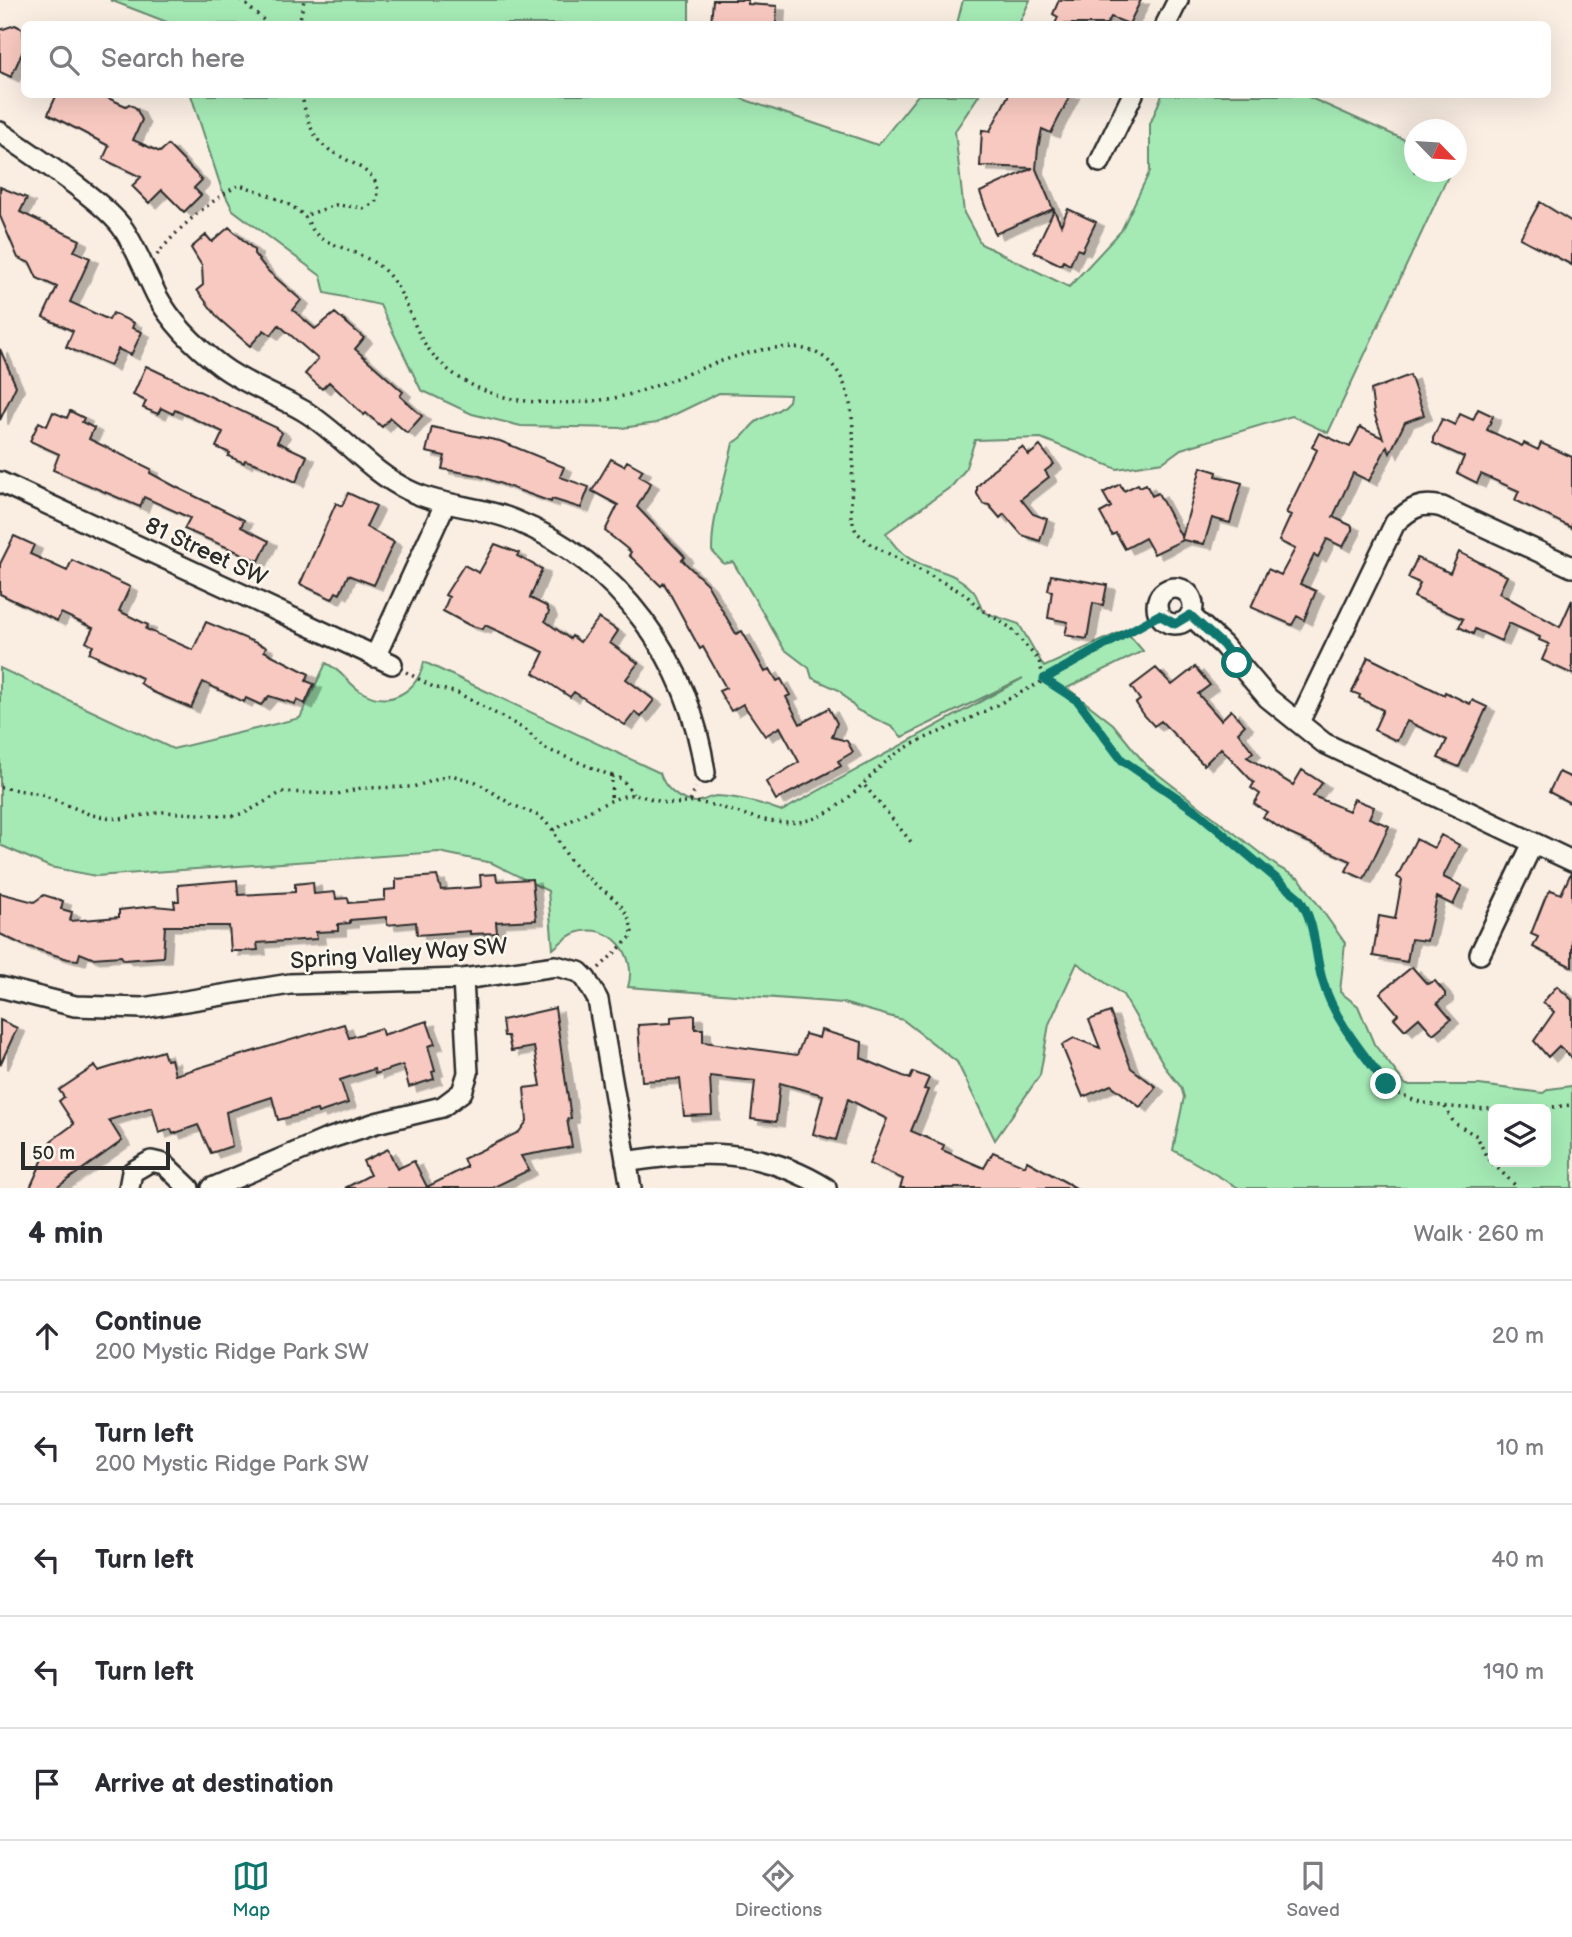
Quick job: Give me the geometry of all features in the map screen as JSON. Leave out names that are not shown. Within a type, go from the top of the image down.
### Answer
[{"type":"street","points":[[1168,21],[1178,0]]},
{"type":"street","points":[[1100,162],[1131,98]]},
{"type":"street","points":[[0,132],[107,210],[124,230],[174,319],[219,365],[251,386],[303,410],[341,437],[384,477],[445,504],[487,510],[527,526],[580,557],[615,587],[652,631],[681,681],[698,733],[705,773]]},
{"type":"street","name":"81 Street SW","points":[[0,482],[383,661]]},
{"type":"street","points":[[383,661],[445,504]]},
{"type":"street","points":[[1299,722],[1395,523],[1412,507],[1426,504],[1441,507],[1572,567]]},
{"type":"street","points":[[1171,588],[1183,590],[1191,598],[1190,615],[1175,624],[1159,615],[1158,598],[1171,588]]},
{"type":"street","points":[[1190,615],[1223,645],[1268,698],[1324,743],[1572,861]]},
{"type":"street","points":[[1480,954],[1533,843]]},
{"type":"street","name":"Spring Valley Way SW","points":[[0,987],[75,1006],[143,1009],[290,984],[463,979],[556,966],[579,972],[586,979]]},
{"type":"street","points":[[212,1188],[325,1140],[453,1101],[467,1083],[468,1073],[463,979]]},
{"type":"street","points":[[586,979],[598,1000],[631,1188]]},
{"type":"street","points":[[626,1162],[694,1152],[724,1153],[772,1163],[826,1188]]},
{"type":"street","points":[[129,1188],[132,1172],[151,1161],[164,1164],[189,1188]]},
{"type":"path","points":[[241,0],[265,21]]},
{"type":"path","points":[[300,21],[304,0]]},
{"type":"path","points":[[303,98],[310,128],[320,143],[364,170],[376,183],[379,194],[374,203],[364,208],[336,205],[304,215]]},
{"type":"path","points":[[145,271],[177,230],[239,185],[258,190],[304,215],[317,236],[367,259],[385,271],[398,288],[423,341],[442,367],[484,392],[521,401],[620,397],[765,349],[806,350],[825,358],[838,372],[851,412],[851,516],[856,532],[904,563],[965,594],[979,608],[1012,628],[1039,661],[1044,679],[1078,701],[1122,760],[1195,810],[1298,897],[1310,919],[1322,980],[1341,1021],[1393,1090],[1417,1101],[1445,1107],[1488,1109]]},
{"type":"path","points":[[553,830],[611,801],[633,794],[671,806],[690,802],[708,803],[765,820],[800,822],[838,806],[864,786],[886,762],[911,744],[958,724],[1159,615]]},
{"type":"path","points":[[383,661],[433,687],[458,693],[526,730],[544,748],[622,779],[633,794]]},
{"type":"path","points":[[690,802],[705,773]]},
{"type":"path","points":[[0,787],[41,794],[91,815],[119,819],[163,812],[232,816],[245,813],[282,792],[338,794],[361,788],[413,787],[451,775],[476,782],[511,804],[541,817],[553,830],[565,854],[581,873],[618,901],[632,927],[632,936],[621,950],[586,979]]},
{"type":"path","points":[[611,801],[612,776]]},
{"type":"path","points":[[864,786],[912,843]]},
{"type":"path","points":[[1551,1107],[1572,1105]]},
{"type":"path","points":[[1445,1107],[1454,1123],[1477,1136],[1487,1158],[1518,1188]]},
{"type":"green space","points":[[110,0],[689,0],[689,21],[164,21]]},
{"type":"green space","points":[[963,0],[1030,0],[1020,21],[958,21]]},
{"type":"green space","points":[[192,98],[740,98],[878,145],[916,98],[977,98],[955,131],[964,213],[981,244],[1069,287],[1121,231],[1150,171],[1150,124],[1161,98],[1311,98],[1404,140],[1404,182],[1445,182],[1328,433],[1292,416],[1181,449],[1163,462],[1117,469],[1041,438],[975,440],[965,470],[952,486],[886,533],[907,557],[964,582],[975,594],[983,612],[1019,624],[1044,667],[1125,630],[1143,651],[1067,688],[1113,724],[1146,765],[1278,867],[1300,879],[1345,943],[1340,992],[1358,1006],[1374,1044],[1406,1085],[1479,1085],[1543,1093],[1549,1089],[1572,1086],[1572,1188],[1239,1188],[1173,1150],[1184,1097],[1181,1087],[1167,1070],[1123,995],[1077,963],[1049,1024],[1040,1075],[995,1140],[957,1062],[903,1020],[843,1003],[628,987],[629,963],[619,944],[610,936],[588,931],[572,934],[553,949],[548,891],[492,863],[439,852],[96,876],[50,867],[0,845],[0,668],[173,749],[300,718],[326,663],[360,691],[371,696],[391,698],[415,682],[424,662],[660,773],[669,789],[684,800],[696,802],[714,796],[726,797],[782,811],[1023,678],[902,737],[892,727],[857,710],[839,690],[812,678],[809,668],[784,649],[733,562],[724,564],[712,551],[717,511],[733,443],[756,422],[782,407],[789,401],[790,395],[719,393],[657,423],[622,428],[521,426],[472,414],[421,390],[380,305],[325,293],[321,276],[233,210],[221,187]]},
{"type":"building","points":[[713,0],[748,0],[748,4],[777,6],[776,21],[711,21]]},
{"type":"building","points":[[1059,0],[1141,0],[1130,21],[1111,17],[1109,21],[1056,21],[1058,17],[1053,14]]},
{"type":"building","points":[[15,25],[21,28],[21,55],[11,77],[0,72],[0,30]]},
{"type":"building","points":[[55,98],[108,98],[126,106],[129,104],[136,108],[142,120],[133,140],[160,152],[168,145],[202,180],[194,188],[201,195],[184,212],[162,190],[149,203],[132,186],[141,177],[103,159],[109,146],[48,114]]},
{"type":"building","points":[[1007,98],[1069,98],[1051,133],[1042,129],[1038,148],[1036,169],[1053,209],[995,234],[980,192],[1033,168],[980,166],[982,130],[990,131]]},
{"type":"building","points":[[0,187],[27,198],[20,212],[80,240],[74,251],[90,258],[70,302],[109,320],[113,313],[134,323],[132,328],[142,332],[131,355],[118,349],[110,366],[66,347],[73,331],[43,317],[57,287],[37,278],[30,263],[18,258],[0,216]]},
{"type":"building","points":[[1540,202],[1572,222],[1572,265],[1520,238]]},
{"type":"building","points":[[1068,209],[1096,222],[1082,251],[1077,249],[1070,265],[1063,261],[1061,265],[1034,252],[1054,210],[1061,225]]},
{"type":"building","points":[[229,227],[254,250],[254,254],[268,271],[301,300],[293,310],[315,329],[335,313],[364,338],[355,349],[403,392],[400,396],[422,416],[407,433],[390,418],[382,427],[366,413],[364,415],[329,382],[322,389],[305,374],[318,359],[279,325],[271,335],[264,330],[250,346],[219,319],[197,290],[203,285],[202,266],[191,248],[206,235],[212,242]]},
{"type":"building","points":[[0,349],[16,386],[0,420]]},
{"type":"building","points":[[146,366],[277,428],[282,433],[277,442],[307,456],[296,482],[260,465],[245,460],[244,463],[228,456],[230,453],[216,447],[223,432],[175,410],[173,414],[161,408],[158,414],[143,408],[146,401],[133,395]]},
{"type":"building","points":[[1410,375],[1424,415],[1405,422],[1390,453],[1387,446],[1369,481],[1353,473],[1333,517],[1352,526],[1352,530],[1343,547],[1327,539],[1318,557],[1314,555],[1300,584],[1316,591],[1304,620],[1297,616],[1292,625],[1251,607],[1268,569],[1281,575],[1295,549],[1279,541],[1291,515],[1286,513],[1317,450],[1312,447],[1319,433],[1350,447],[1360,427],[1383,438],[1374,413],[1371,390]]},
{"type":"building","points":[[1478,409],[1493,416],[1487,430],[1522,446],[1524,443],[1538,450],[1541,443],[1572,457],[1572,528],[1515,500],[1519,491],[1481,474],[1477,483],[1457,473],[1464,457],[1433,443],[1442,419],[1455,425],[1460,414],[1473,420]]},
{"type":"building","points":[[70,411],[84,418],[82,422],[94,428],[89,439],[151,469],[150,473],[176,487],[244,520],[241,527],[269,541],[259,561],[184,529],[190,518],[144,497],[140,507],[53,470],[59,454],[30,441],[39,422],[47,426],[53,412],[67,418]]},
{"type":"building","points":[[432,427],[500,441],[564,467],[560,477],[589,487],[581,508],[552,499],[551,502],[477,475],[442,469],[445,456],[426,452]]},
{"type":"building","points":[[1040,446],[1054,464],[1045,471],[1049,477],[1021,499],[1033,514],[1047,519],[1040,541],[1022,535],[1004,514],[1000,518],[989,505],[983,504],[977,494],[977,487],[992,470],[1022,447],[1029,455]]},
{"type":"building","points":[[611,459],[624,466],[627,461],[643,470],[639,476],[651,483],[637,507],[685,557],[682,560],[707,584],[736,634],[742,631],[765,672],[770,669],[777,681],[781,679],[790,695],[786,697],[800,724],[829,708],[837,723],[832,737],[847,741],[853,752],[838,761],[841,766],[776,800],[766,782],[799,762],[780,727],[765,736],[743,704],[731,711],[719,691],[726,688],[703,647],[700,649],[664,583],[661,586],[629,555],[631,552],[605,531],[618,505],[592,491]]},
{"type":"building","points":[[1201,467],[1217,472],[1216,476],[1242,483],[1230,523],[1212,518],[1204,544],[1183,540],[1154,554],[1145,538],[1125,549],[1116,533],[1112,535],[1100,513],[1111,507],[1103,493],[1120,484],[1124,491],[1138,484],[1140,487],[1146,484],[1152,496],[1158,493],[1182,538]]},
{"type":"building","points":[[348,493],[376,506],[366,527],[394,542],[374,585],[348,575],[340,594],[336,592],[332,599],[300,584],[336,503],[342,506]]},
{"type":"building","points":[[14,536],[34,545],[30,554],[67,571],[72,560],[130,587],[119,611],[148,625],[146,629],[193,650],[206,622],[266,647],[264,651],[309,674],[306,681],[314,684],[305,704],[297,700],[295,704],[269,696],[261,705],[246,698],[244,702],[203,682],[191,708],[153,692],[140,683],[142,678],[89,653],[93,646],[86,642],[93,628],[61,613],[57,621],[0,594],[0,564]]},
{"type":"building","points":[[495,544],[519,553],[517,556],[542,569],[530,598],[546,606],[549,612],[545,621],[570,639],[572,636],[580,642],[599,618],[618,631],[610,643],[638,663],[626,679],[654,700],[641,717],[635,712],[625,725],[574,692],[570,697],[534,673],[544,652],[485,625],[483,629],[469,625],[443,611],[449,597],[445,595],[464,565],[479,573]]},
{"type":"building","points":[[1459,552],[1507,576],[1499,593],[1560,627],[1572,600],[1572,674],[1542,660],[1549,644],[1539,640],[1540,637],[1509,623],[1501,641],[1475,629],[1473,634],[1459,627],[1463,619],[1414,597],[1420,583],[1408,578],[1417,558],[1450,573]]},
{"type":"building","points":[[1051,575],[1107,585],[1103,605],[1093,603],[1087,639],[1065,635],[1068,622],[1048,618],[1052,591],[1048,590]]},
{"type":"building","points":[[1368,657],[1444,695],[1445,692],[1470,704],[1472,700],[1487,707],[1459,767],[1438,758],[1447,740],[1407,721],[1397,741],[1374,730],[1383,710],[1352,692]]},
{"type":"building","points":[[1195,667],[1210,685],[1198,694],[1221,720],[1231,710],[1245,725],[1238,732],[1253,752],[1247,757],[1293,785],[1302,770],[1322,783],[1313,796],[1349,811],[1354,799],[1374,807],[1369,818],[1389,826],[1364,879],[1346,871],[1351,861],[1290,834],[1263,817],[1267,812],[1254,804],[1260,794],[1251,788],[1254,783],[1221,748],[1204,765],[1161,721],[1154,726],[1144,715],[1136,703],[1140,700],[1131,687],[1156,668],[1172,685]]},
{"type":"building","points":[[1559,772],[1572,778],[1572,804],[1549,792]]},
{"type":"building","points":[[1441,835],[1459,845],[1443,877],[1462,886],[1453,905],[1437,897],[1427,941],[1411,939],[1407,962],[1373,956],[1379,916],[1395,919],[1402,880],[1397,877],[1416,839],[1434,848]]},
{"type":"building","points":[[1571,873],[1572,967],[1533,947],[1538,937],[1531,934],[1546,896],[1551,890],[1561,894]]},
{"type":"building","points":[[496,874],[497,881],[532,879],[536,920],[496,922],[497,933],[470,934],[470,931],[417,935],[416,922],[387,925],[387,917],[350,920],[350,923],[338,924],[338,931],[316,932],[317,939],[257,943],[258,950],[243,951],[231,951],[229,926],[165,926],[163,957],[124,960],[121,956],[92,958],[80,953],[78,960],[68,959],[23,945],[0,934],[0,893],[34,902],[44,895],[63,901],[61,909],[72,912],[70,921],[119,917],[119,910],[155,906],[175,908],[174,901],[179,901],[178,885],[237,880],[238,895],[295,892],[295,884],[313,882],[314,894],[335,892],[336,899],[348,898],[349,903],[385,900],[385,890],[396,889],[396,879],[437,876],[441,890],[481,887],[480,875]]},
{"type":"building","points":[[1412,967],[1427,984],[1435,981],[1445,993],[1445,997],[1437,1003],[1451,1019],[1433,1034],[1419,1018],[1405,1030],[1394,1018],[1398,1014],[1380,993]]},
{"type":"building","points":[[1557,986],[1572,1000],[1572,1058],[1559,1046],[1548,1057],[1534,1041],[1554,1012],[1543,1002]]},
{"type":"building","points":[[555,1008],[571,1118],[567,1119],[572,1147],[521,1156],[529,1170],[492,1188],[345,1188],[370,1175],[363,1161],[388,1149],[397,1169],[414,1161],[427,1187],[467,1167],[463,1159],[519,1132],[527,1121],[524,1088],[541,1086],[534,1047],[511,1051],[508,1036],[504,1036],[502,1020]]},
{"type":"building","points":[[1110,1012],[1131,1068],[1156,1087],[1140,1107],[1111,1085],[1083,1097],[1062,1045],[1074,1038],[1100,1048],[1089,1020]]},
{"type":"building","points":[[695,1015],[695,1029],[703,1029],[703,1042],[797,1055],[805,1034],[819,1038],[821,1030],[862,1042],[861,1058],[910,1079],[913,1072],[929,1078],[924,1089],[928,1090],[911,1131],[944,1145],[942,1150],[984,1168],[993,1152],[1025,1166],[1027,1161],[1076,1188],[900,1188],[903,1179],[869,1164],[887,1119],[848,1099],[836,1140],[813,1134],[823,1095],[780,1083],[776,1122],[751,1119],[755,1081],[710,1076],[712,1115],[684,1116],[680,1079],[642,1081],[638,1025],[671,1023],[671,1017]]},
{"type":"building","points":[[0,1020],[17,1028],[0,1065]]},
{"type":"building","points":[[427,1021],[435,1044],[428,1046],[435,1071],[432,1072],[434,1079],[409,1087],[403,1065],[375,1074],[374,1069],[340,1080],[348,1103],[318,1113],[317,1110],[278,1120],[272,1097],[226,1112],[232,1146],[211,1153],[198,1125],[173,1134],[171,1129],[159,1133],[152,1107],[109,1120],[122,1141],[56,1188],[30,1188],[51,1141],[74,1124],[59,1101],[64,1097],[59,1090],[95,1066],[98,1071],[163,1051],[166,1060],[171,1059],[175,1075],[344,1024],[349,1038],[381,1028],[383,1035]]},
{"type":"route","points":[[1237,663],[1223,645],[1190,615],[1186,620],[1175,624],[1163,620],[1159,615],[1131,633],[1044,679],[1078,701],[1122,760],[1195,810],[1298,897],[1307,908],[1322,980],[1329,998],[1341,1021],[1386,1084]]}]
